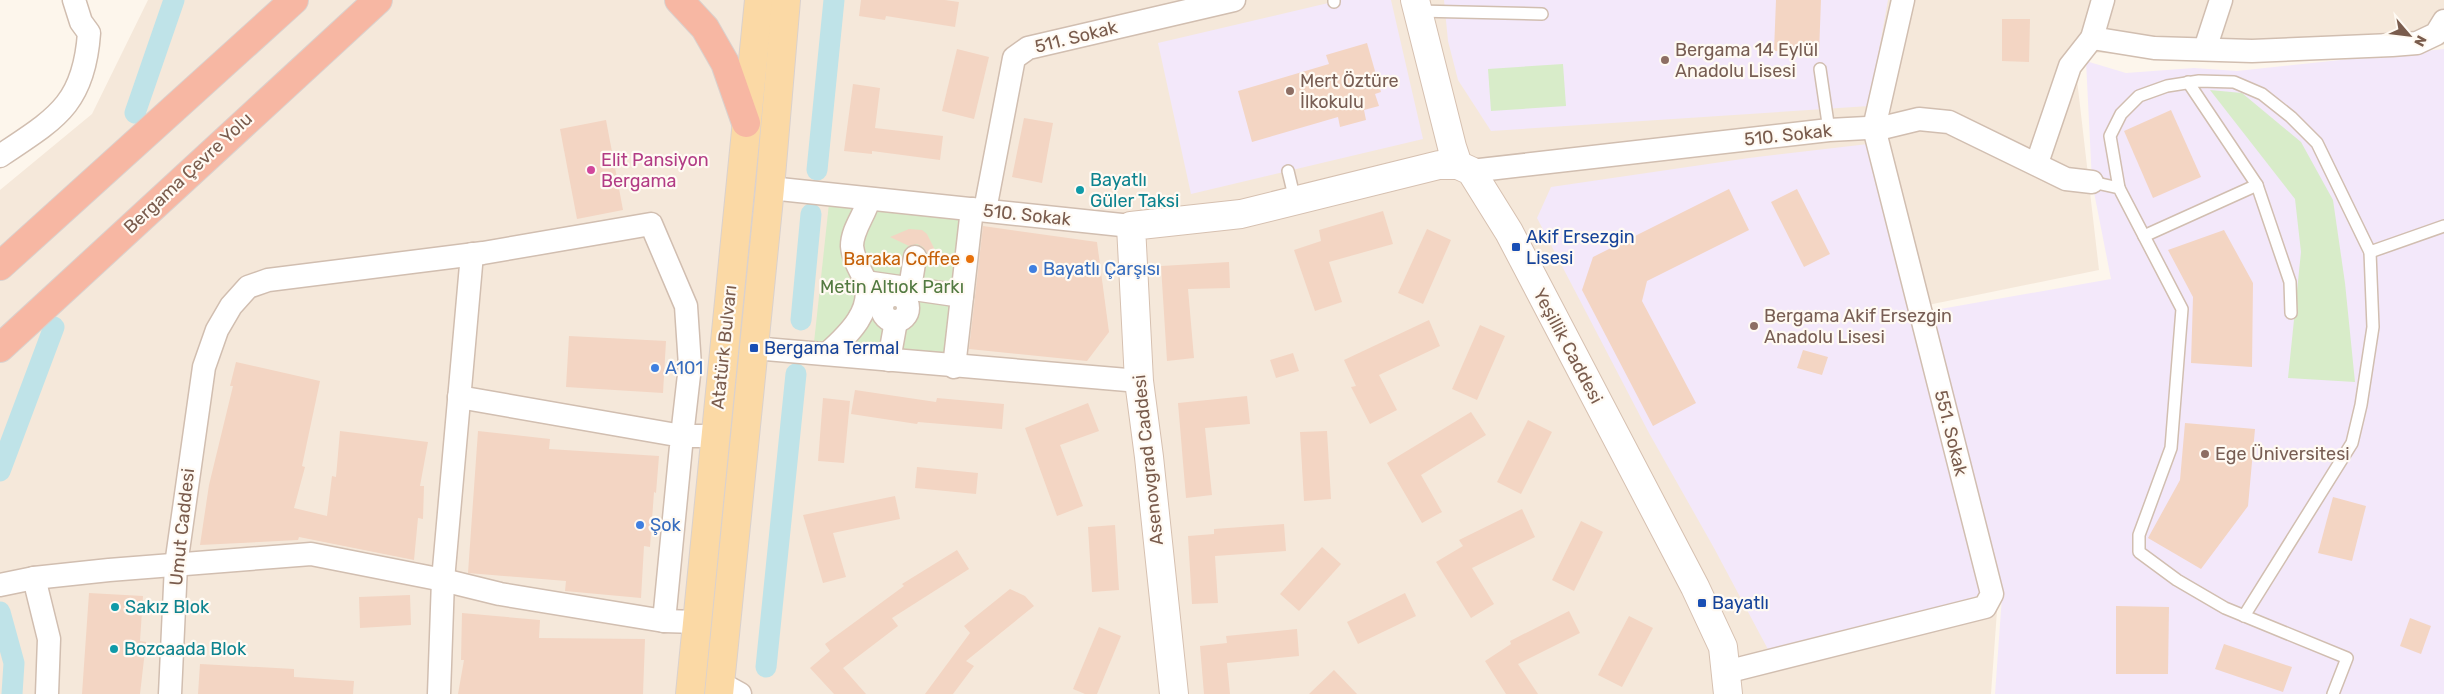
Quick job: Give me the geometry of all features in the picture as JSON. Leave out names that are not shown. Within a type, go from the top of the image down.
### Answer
[{"type":"highway","points":[[0,266],[294,0]]},
{"type":"highway","name":"Bergama Çevre Yolu","points":[[0,348],[378,0]]},
{"type":"highway","points":[[679,0],[705,28],[726,63],[746,123]]},
{"type":"main road","name":"Atatürk Bulvarı","points":[[690,694],[758,0]]},
{"type":"main road","name":"Atatürk Bulvarı","points":[[727,690],[754,348],[786,0]]},
{"type":"main road","name":"Yeşillik Caddesi","points":[[1416,5],[1452,148],[1509,232],[1695,588],[1723,648],[1727,683]]},
{"type":"main road","name":"510. Sokak","points":[[1131,226],[1240,214],[1439,166],[1465,168]]},
{"type":"main road","name":"Asenovgrad Caddesi","points":[[1131,226],[1138,381],[1149,457],[1174,694]]},
{"type":"street","points":[[0,156],[48,124],[72,98],[83,76],[89,33],[80,22],[74,0]]},
{"type":"street","name":"511. Sokak","points":[[954,367],[962,296],[975,215],[1014,58],[1028,48],[1234,0]]},
{"type":"street","name":"551. Sokak","points":[[1727,683],[1984,607],[1992,594],[1874,128],[1903,0]]},
{"type":"street","points":[[2037,163],[2070,66],[2092,38],[2103,0]]},
{"type":"street","points":[[2205,49],[2221,0]]},
{"type":"street","points":[[2092,38],[2154,48],[2252,51],[2417,43],[2436,34],[2444,21]]},
{"type":"street","name":"510. Sokak","points":[[1465,168],[1829,130],[1874,128],[1919,119],[1950,122],[2037,163],[2066,179],[2092,182]]},
{"type":"street","name":"510. Sokak","points":[[770,188],[868,206],[1131,226]]},
{"type":"street","points":[[868,206],[858,224],[852,246],[867,290],[892,295],[962,296]]},
{"type":"street","name":"Umut Caddesi","points":[[170,694],[176,565],[204,367],[217,330],[231,306],[248,287],[268,280],[472,254],[651,224],[686,306],[690,366],[682,436]]},
{"type":"street","points":[[440,694],[443,580],[472,254]]},
{"type":"street","points":[[828,353],[892,295],[915,257]]},
{"type":"street","points":[[889,360],[892,295]]},
{"type":"street","points":[[754,348],[828,353],[954,367],[1138,381]]},
{"type":"street","points":[[459,397],[682,436],[715,436]]},
{"type":"street","points":[[664,621],[682,436]]},
{"type":"street","points":[[0,585],[34,578],[311,554],[443,580],[500,594],[664,621],[697,622]]},
{"type":"street","points":[[34,578],[49,639],[47,694]]},
{"type":"lane","points":[[1416,5],[1542,14]]},
{"type":"lane","points":[[1820,69],[1829,130]]},
{"type":"lane","points":[[2188,82],[2257,185],[2290,282],[2291,313]]},
{"type":"lane","points":[[2244,616],[2352,443],[2361,405],[2373,327],[2370,252],[2317,143],[2291,116],[2262,94],[2234,82],[2188,82],[2167,86],[2139,96],[2121,114],[2110,136],[2119,188],[2182,309],[2171,448],[2139,535],[2139,552],[2177,580],[2225,608],[2244,616],[2347,658],[2333,694]]},
{"type":"lane","points":[[1288,171],[1295,200]]},
{"type":"lane","points":[[2092,182],[2119,188]]},
{"type":"lane","points":[[2144,236],[2257,185]]},
{"type":"lane","points":[[2370,252],[2444,226]]},
{"type":"shaded area","points":[[148,0],[2444,0],[2444,45],[2235,62],[2089,52],[2076,71],[2099,270],[1923,306],[1998,597],[1991,694],[0,694],[0,190],[92,114]]},
{"type":"shaded area","name":"Mert Öztüre İlkokulu","points":[[1341,0],[1391,0],[1423,139],[1191,194],[1158,43]]},
{"type":"shaded area","name":"Bergama 14 Eylül Anadolu Lisesi","points":[[1444,0],[1888,0],[1869,106],[1491,131],[1458,80],[1448,41]]},
{"type":"shaded area","name":"Ege Üniversitesi","points":[[2444,49],[2444,694],[1995,694],[2002,596],[1929,311],[2111,279],[2092,182],[2086,61],[2126,73],[2194,68],[2237,71]]},
{"type":"shaded area","name":"Bergama Akif Ersezgin Anadolu Lisesi","points":[[1868,144],[1984,594],[1771,655],[1714,548],[1649,433],[1537,218],[1551,187],[1749,158]]},
{"type":"green space","points":[[1563,64],[1566,106],[1491,111],[1488,69]]},
{"type":"green space","points":[[2210,90],[2242,93],[2301,142],[2333,200],[2345,283],[2355,382],[2288,378],[2301,252],[2295,199]]},
{"type":"green space","name":"Metin Altıok Parkı","points":[[830,194],[972,209],[954,367],[813,352]]},
{"type":"building","points":[[861,0],[945,0],[959,2],[955,27],[886,16],[885,20],[859,16]]},
{"type":"building","name":"Bergama 14 Eylül Anadolu Lisesi","points":[[1776,0],[1821,0],[1819,53],[1774,51]]},
{"type":"building","points":[[2002,19],[2030,19],[2029,62],[2002,61]]},
{"type":"building","name":"Mert Öztüre İlkokulu","points":[[1367,43],[1381,92],[1375,94],[1379,106],[1364,110],[1366,120],[1340,127],[1338,117],[1252,142],[1238,91],[1329,64],[1326,55]]},
{"type":"building","points":[[957,49],[989,57],[974,119],[942,111]]},
{"type":"building","points":[[853,84],[880,88],[875,128],[943,136],[940,160],[872,151],[872,154],[844,151]]},
{"type":"building","points":[[2171,110],[2201,177],[2153,198],[2124,131]]},
{"type":"building","points":[[1024,118],[1053,123],[1042,183],[1012,177]]},
{"type":"building","name":"Elit Pansiyon Bergama","points":[[606,120],[623,210],[577,219],[560,129]]},
{"type":"building","points":[[1729,189],[1749,230],[1647,281],[1642,301],[1696,403],[1653,426],[1582,290],[1593,257]]},
{"type":"building","points":[[1797,189],[1830,254],[1804,267],[1771,202]]},
{"type":"building","points":[[1383,211],[1393,244],[1329,262],[1342,302],[1315,311],[1294,250],[1321,241],[1319,230]]},
{"type":"building","name":"Bayatlı Çarşısı","points":[[983,226],[1097,242],[1109,332],[1087,361],[969,349]]},
{"type":"building","points":[[909,229],[922,230],[927,234],[940,260],[928,254],[923,247],[917,244],[909,246],[890,237]]},
{"type":"building","points":[[1427,229],[1451,240],[1423,304],[1398,293]]},
{"type":"building","points":[[2224,230],[2253,283],[2252,367],[2191,363],[2193,297],[2168,250]]},
{"type":"building","points":[[1229,262],[1230,288],[1188,289],[1194,358],[1167,361],[1161,266]]},
{"type":"building","points":[[1429,320],[1440,346],[1379,375],[1397,410],[1370,424],[1351,387],[1356,386],[1344,360]]},
{"type":"building","points":[[1480,325],[1505,336],[1477,400],[1452,389]]},
{"type":"building","points":[[569,336],[666,341],[663,393],[566,387]]},
{"type":"building","points":[[1803,350],[1828,357],[1822,375],[1797,368]]},
{"type":"building","points":[[1293,353],[1299,371],[1276,378],[1270,360]]},
{"type":"building","points":[[236,362],[320,381],[302,466],[305,467],[294,508],[327,516],[332,476],[336,477],[340,431],[428,442],[420,486],[424,486],[423,519],[418,518],[414,560],[299,537],[298,540],[200,545],[209,485],[233,386],[230,386]]},
{"type":"building","points":[[855,390],[936,402],[937,398],[1004,404],[1002,429],[918,422],[917,424],[851,414]]},
{"type":"building","points":[[1247,396],[1250,424],[1205,428],[1212,495],[1186,498],[1178,403]]},
{"type":"building","points":[[823,398],[850,401],[844,463],[818,461]]},
{"type":"building","points":[[1088,403],[1099,431],[1060,445],[1083,506],[1057,516],[1025,428]]},
{"type":"building","points":[[1471,412],[1486,435],[1421,475],[1442,512],[1422,523],[1387,463]]},
{"type":"building","points":[[1528,420],[1552,432],[1521,494],[1497,482]]},
{"type":"building","points":[[2185,423],[2255,429],[2248,506],[2201,569],[2148,538],[2180,480]]},
{"type":"building","points":[[478,431],[550,439],[549,449],[659,456],[650,547],[644,546],[641,598],[565,591],[566,581],[468,573]]},
{"type":"building","points":[[1327,431],[1331,499],[1304,501],[1300,432]]},
{"type":"building","points":[[917,467],[978,473],[976,494],[915,488]]},
{"type":"building","points":[[895,496],[900,519],[833,533],[846,577],[823,583],[803,515]]},
{"type":"building","points":[[2333,497],[2366,506],[2352,561],[2318,553]]},
{"type":"building","points":[[1522,509],[1535,537],[1472,568],[1494,604],[1471,618],[1436,562],[1463,546],[1459,540]]},
{"type":"building","points":[[1581,521],[1603,532],[1574,591],[1552,580]]},
{"type":"building","points":[[1284,524],[1286,551],[1215,556],[1218,603],[1192,604],[1188,536],[1214,534],[1214,529]]},
{"type":"building","points":[[1115,525],[1119,590],[1092,592],[1088,527]]},
{"type":"building","points":[[1322,547],[1341,564],[1299,611],[1280,594]]},
{"type":"building","points":[[957,550],[969,569],[892,618],[898,626],[843,668],[866,694],[834,694],[810,668],[830,651],[825,644],[904,586],[902,584]]},
{"type":"building","points":[[1010,589],[1025,596],[1034,606],[966,661],[974,666],[953,694],[925,694],[970,633],[964,626]]},
{"type":"building","points":[[89,593],[143,596],[140,641],[146,642],[140,694],[82,694]]},
{"type":"building","points":[[1405,593],[1416,616],[1358,644],[1347,622]]},
{"type":"building","points":[[410,595],[411,625],[360,628],[359,597]]},
{"type":"building","points":[[2116,606],[2169,607],[2168,674],[2116,674]]},
{"type":"building","points":[[1569,611],[1580,633],[1518,664],[1538,694],[1506,694],[1485,661],[1511,644],[1510,641]]},
{"type":"building","points":[[462,613],[540,620],[539,638],[645,639],[643,694],[458,694],[464,660],[461,660]]},
{"type":"building","points":[[1629,616],[1653,628],[1622,687],[1598,675]]},
{"type":"building","points":[[2410,618],[2431,626],[2421,654],[2400,646]]},
{"type":"building","points":[[1099,627],[1121,636],[1097,694],[1085,694],[1073,689]]},
{"type":"building","points":[[1297,629],[1299,656],[1227,663],[1230,694],[1204,694],[1200,646],[1227,643],[1226,636]]},
{"type":"building","points":[[2224,644],[2292,667],[2283,692],[2215,669]]},
{"type":"building","points":[[200,664],[294,669],[294,677],[354,681],[353,694],[198,694]]},
{"type":"building","points":[[1334,670],[1357,694],[1309,694]]},
{"type":"waterway","points":[[135,113],[174,0]]},
{"type":"waterway","points":[[817,170],[834,0]]},
{"type":"waterway","points":[[801,320],[811,214]]},
{"type":"waterway","points":[[0,471],[54,327]]},
{"type":"waterway","points":[[766,667],[796,374]]},
{"type":"waterway","points":[[0,612],[14,663],[12,694]]},
{"type":"place","name":"Bergama 14 Eylül Anadolu Lisesi","points":[[1665,60]]},
{"type":"place","name":"Mert Öztüre İlkokulu","points":[[1290,91]]},
{"type":"place","name":"Elit Pansiyon Bergama","points":[[591,170]]},
{"type":"place","name":"Bayatlı Güler Taksi","points":[[1080,190]]},
{"type":"place","name":"Akif Ersezgin Lisesi","points":[[1516,247]]},
{"type":"place","name":"Baraka Coffee","points":[[970,259]]},
{"type":"place","name":"Bayatlı Çarşısı","points":[[1033,269]]},
{"type":"place","name":"Bergama Akif Ersezgin Anadolu Lisesi","points":[[1754,326]]},
{"type":"place","name":"Bergama Termal","points":[[754,348]]},
{"type":"place","name":"A101","points":[[655,368]]},
{"type":"place","name":"Ege Üniversitesi","points":[[2205,454]]},
{"type":"place","name":"Şok","points":[[640,525]]},
{"type":"place","name":"Bayatlı","points":[[1702,603]]},
{"type":"place","name":"Sakız Blok","points":[[115,607]]},
{"type":"place","name":"Bozcaada Blok","points":[[114,649]]}]
